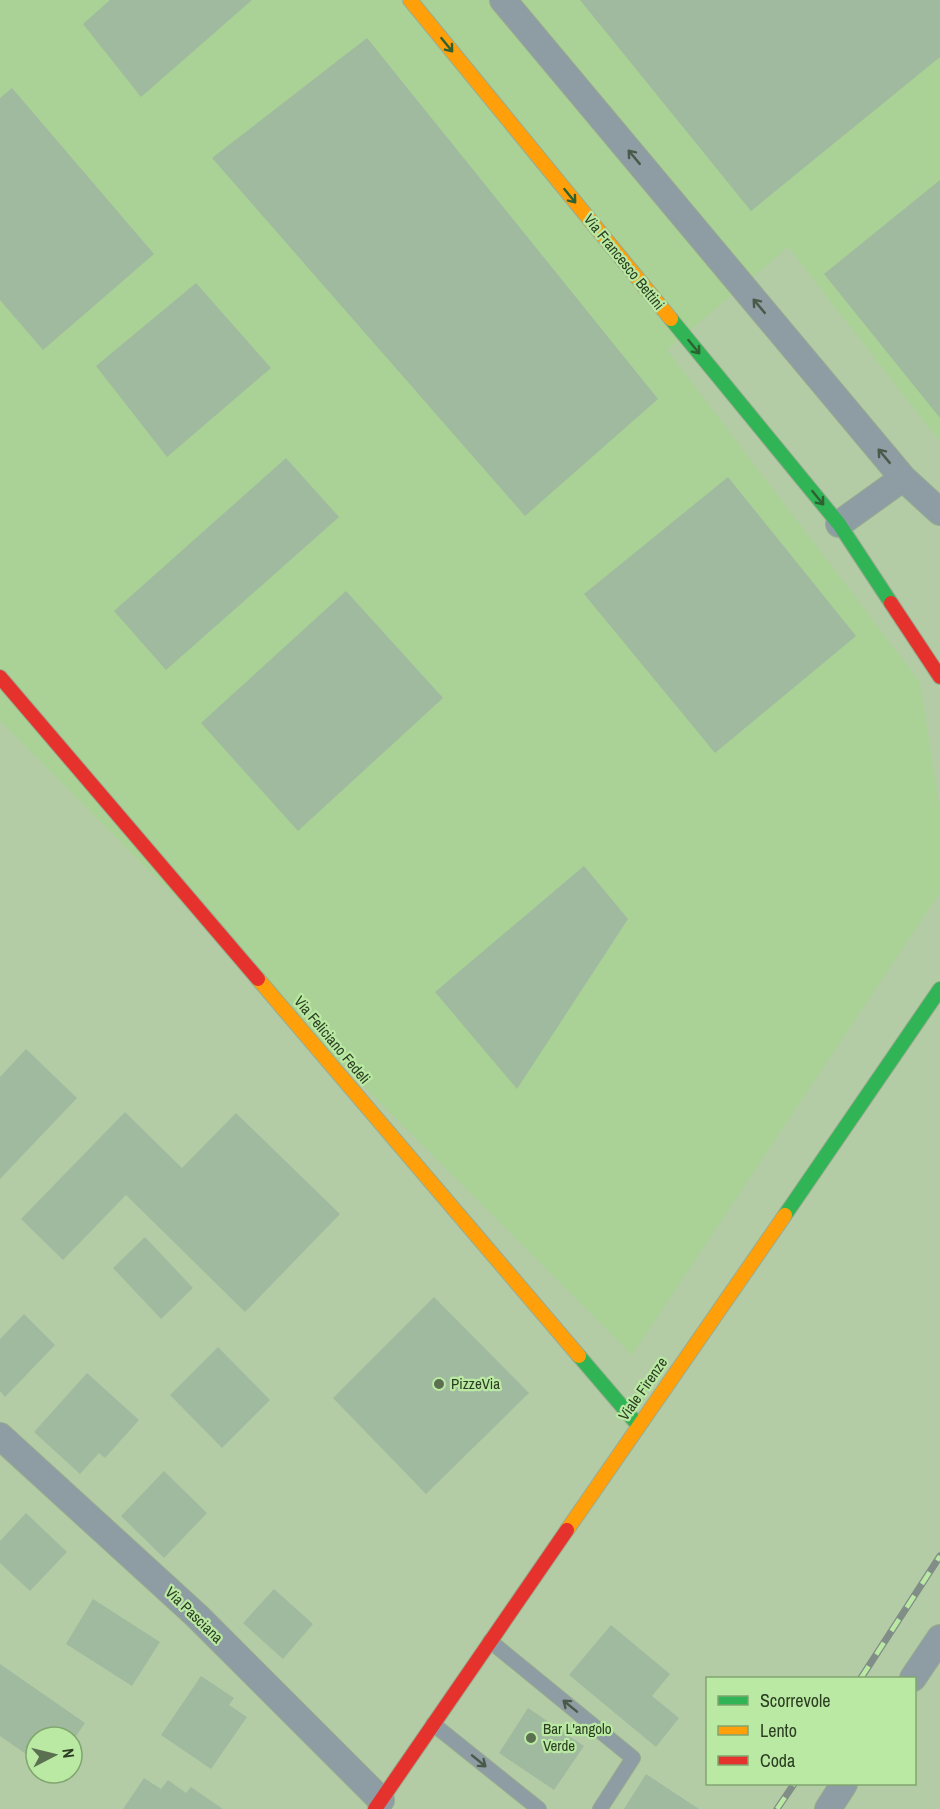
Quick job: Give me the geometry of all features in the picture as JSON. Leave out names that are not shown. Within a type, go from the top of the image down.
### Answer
[{"type":"street","name":"Via Francesco Bettini","points":[[410,0],[839,524],[940,676]]},
{"type":"street","points":[[502,0],[903,478],[940,512]]},
{"type":"street","points":[[839,524],[903,478]]},
{"type":"street","name":"Via Feliciano Fedeli","points":[[0,677],[638,1425]]},
{"type":"street","name":"Viale Firenze","points":[[378,1804],[940,989]]},
{"type":"street","name":"Via Pasciana","points":[[0,1436],[197,1616],[378,1804]]},
{"type":"street","points":[[914,1677],[940,1638]]},
{"type":"street","points":[[828,1809],[843,1785]]},
{"type":"lane","points":[[490,1641],[633,1758],[600,1809]]},
{"type":"lane","points":[[433,1724],[539,1809]]},
{"type":"shaded area","points":[[0,0],[940,0],[940,442],[788,247],[667,350],[920,682],[940,813],[940,892],[632,1355],[0,721]]},
{"type":"building","points":[[110,0],[252,0],[141,97],[83,24]]},
{"type":"building","points":[[580,0],[940,0],[940,57],[751,211]]},
{"type":"building","points":[[367,38],[658,399],[525,516],[212,158]]},
{"type":"building","points":[[12,88],[154,254],[43,350],[0,300],[0,98]]},
{"type":"building","points":[[940,180],[940,418],[824,274]]},
{"type":"building","points":[[196,283],[271,368],[167,457],[96,366]]},
{"type":"building","points":[[286,458],[339,517],[166,670],[114,611]]},
{"type":"building","points":[[728,477],[856,636],[715,753],[584,594]]},
{"type":"building","points":[[346,591],[443,698],[298,831],[201,723]]},
{"type":"building","points":[[584,866],[628,919],[517,1089],[435,992]]},
{"type":"building","points":[[26,1049],[77,1098],[0,1179],[0,1077]]},
{"type":"building","points":[[125,1112],[182,1168],[236,1113],[340,1214],[245,1312],[126,1195],[63,1260],[21,1219]]},
{"type":"building","points":[[145,1237],[193,1288],[161,1319],[113,1268]]},
{"type":"building","points":[[434,1297],[529,1393],[426,1494],[333,1398]]},
{"type":"building","points":[[24,1314],[55,1345],[5,1397],[0,1391],[0,1339]]},
{"type":"building","points":[[218,1347],[270,1400],[222,1448],[170,1395]]},
{"type":"building","points":[[87,1373],[139,1420],[105,1458],[99,1453],[80,1474],[34,1432]]},
{"type":"building","points":[[164,1471],[207,1513],[164,1558],[121,1516]]},
{"type":"building","points":[[26,1513],[67,1552],[30,1591],[0,1563],[0,1541]]},
{"type":"building","points":[[274,1589],[313,1624],[283,1659],[243,1623]]},
{"type":"building","points":[[93,1599],[160,1642],[132,1686],[66,1644]]},
{"type":"building","points":[[611,1625],[670,1674],[652,1696],[679,1718],[656,1747],[569,1675]]},
{"type":"building","points":[[0,1664],[85,1723],[84,1725],[24,1725],[24,1753],[0,1736]]},
{"type":"building","points":[[201,1676],[234,1698],[229,1705],[247,1717],[211,1769],[161,1735]]},
{"type":"building","points":[[528,1708],[584,1746],[554,1790],[499,1753]]},
{"type":"building","points":[[646,1774],[699,1809],[624,1809]]},
{"type":"building","points":[[144,1778],[161,1789],[168,1780],[186,1793],[191,1787],[223,1809],[123,1809]]},
{"type":"railway","points":[[862,1677],[940,1556]]},
{"type":"railway","points":[[777,1809],[793,1785]]},
{"type":"traffic: fast","points":[[671,319],[839,524],[891,603]]},
{"type":"traffic: fast","points":[[785,1215],[940,989]]},
{"type":"traffic: fast","points":[[579,1356],[638,1425]]},
{"type":"traffic: slow","points":[[410,0],[671,319]]},
{"type":"traffic: slow","points":[[258,979],[579,1356]]},
{"type":"traffic: slow","points":[[567,1530],[785,1215]]},
{"type":"traffic: jam","points":[[891,603],[940,677]]},
{"type":"traffic: jam","points":[[0,677],[258,979]]},
{"type":"traffic: jam","points":[[375,1809],[567,1530]]},
{"type":"place","name":"PizzeVia","points":[[439,1384]]},
{"type":"place","name":"Bar L'angolo Verde","points":[[531,1738]]}]
